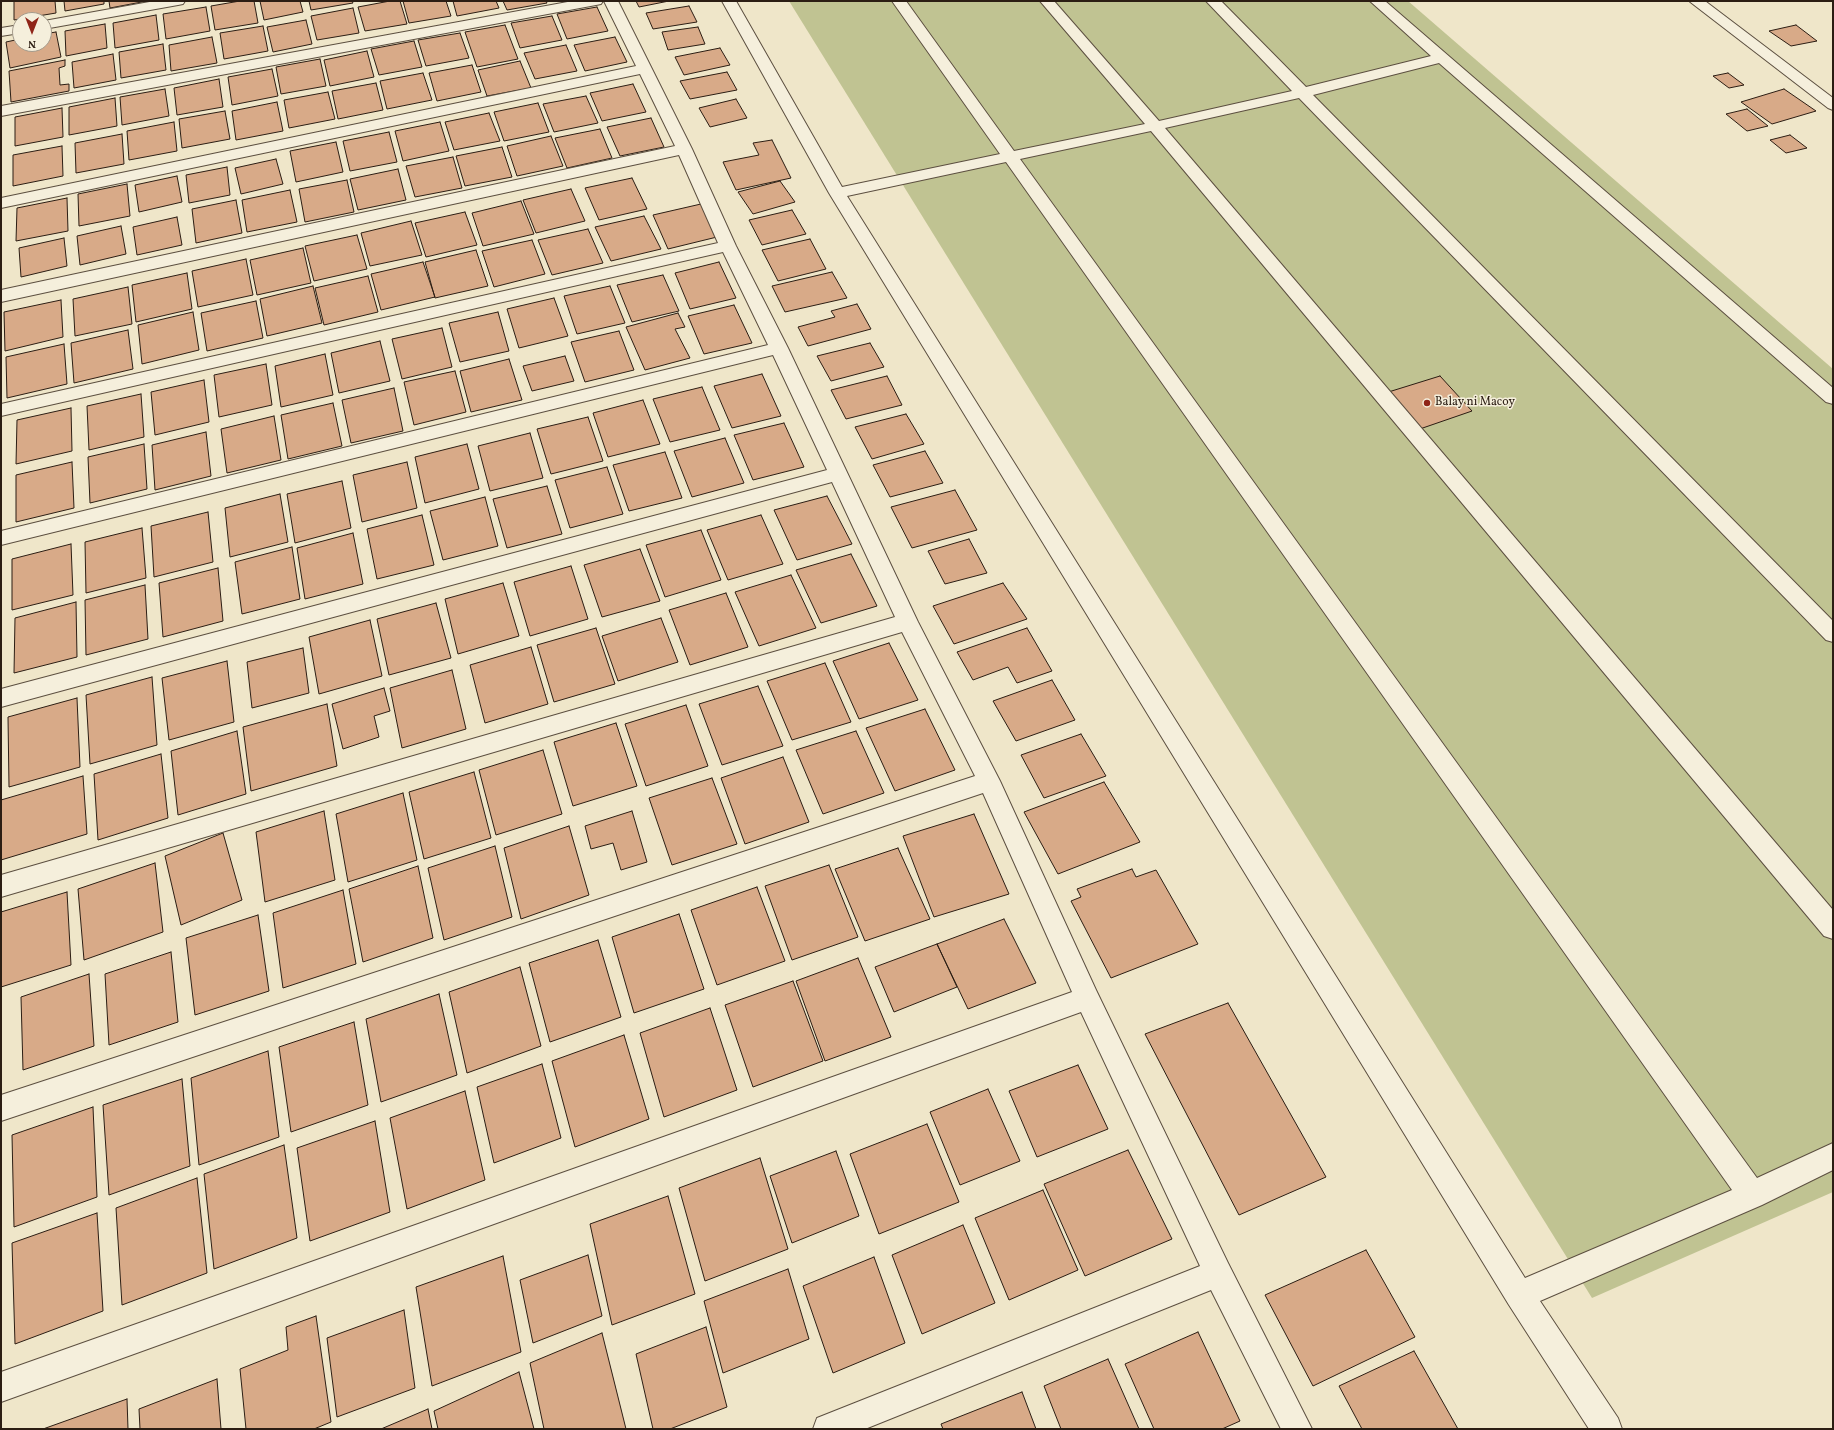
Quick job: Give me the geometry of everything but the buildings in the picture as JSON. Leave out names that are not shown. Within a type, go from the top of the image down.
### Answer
[{"type":"street","points":[[52,24],[178,1]]},
{"type":"street","points":[[1,111],[596,1]]},
{"type":"street","points":[[611,1],[684,149],[728,246],[779,348],[908,622],[989,781],[1087,998],[1218,1273],[1297,1429]]},
{"type":"street","points":[[729,1],[837,192],[1519,1295],[1607,1429]]},
{"type":"street","points":[[899,1],[1012,157],[1752,1195]]},
{"type":"street","points":[[1047,1],[1155,126],[1833,928]]},
{"type":"street","points":[[1213,1],[1833,634]]},
{"type":"street","points":[[1377,1],[1833,398]]},
{"type":"street","points":[[1696,1],[1833,105]]},
{"type":"street","points":[[1,32],[12,30]]},
{"type":"street","points":[[837,192],[1012,157],[1155,126],[1302,93],[1441,58]]},
{"type":"street","points":[[1,203],[644,69]]},
{"type":"street","points":[[1,296],[684,149]]},
{"type":"street","points":[[1,410],[728,246]]},
{"type":"street","points":[[1,538],[779,348]]},
{"type":"street","points":[[1,698],[837,474]]},
{"type":"street","points":[[1,886],[908,622]]},
{"type":"street","points":[[1,1108],[989,781]]},
{"type":"street","points":[[1,1387],[1087,998]]},
{"type":"street","points":[[1519,1295],[1752,1195],[1833,1156]]},
{"type":"street","points":[[828,1429],[1218,1273]]},
{"type":"green space","points":[[789,1],[1408,1],[1833,369],[1833,1192],[1592,1298]]},
{"type":"place","name":"Balay ni Macoy","points":[[1427,403]]}]
